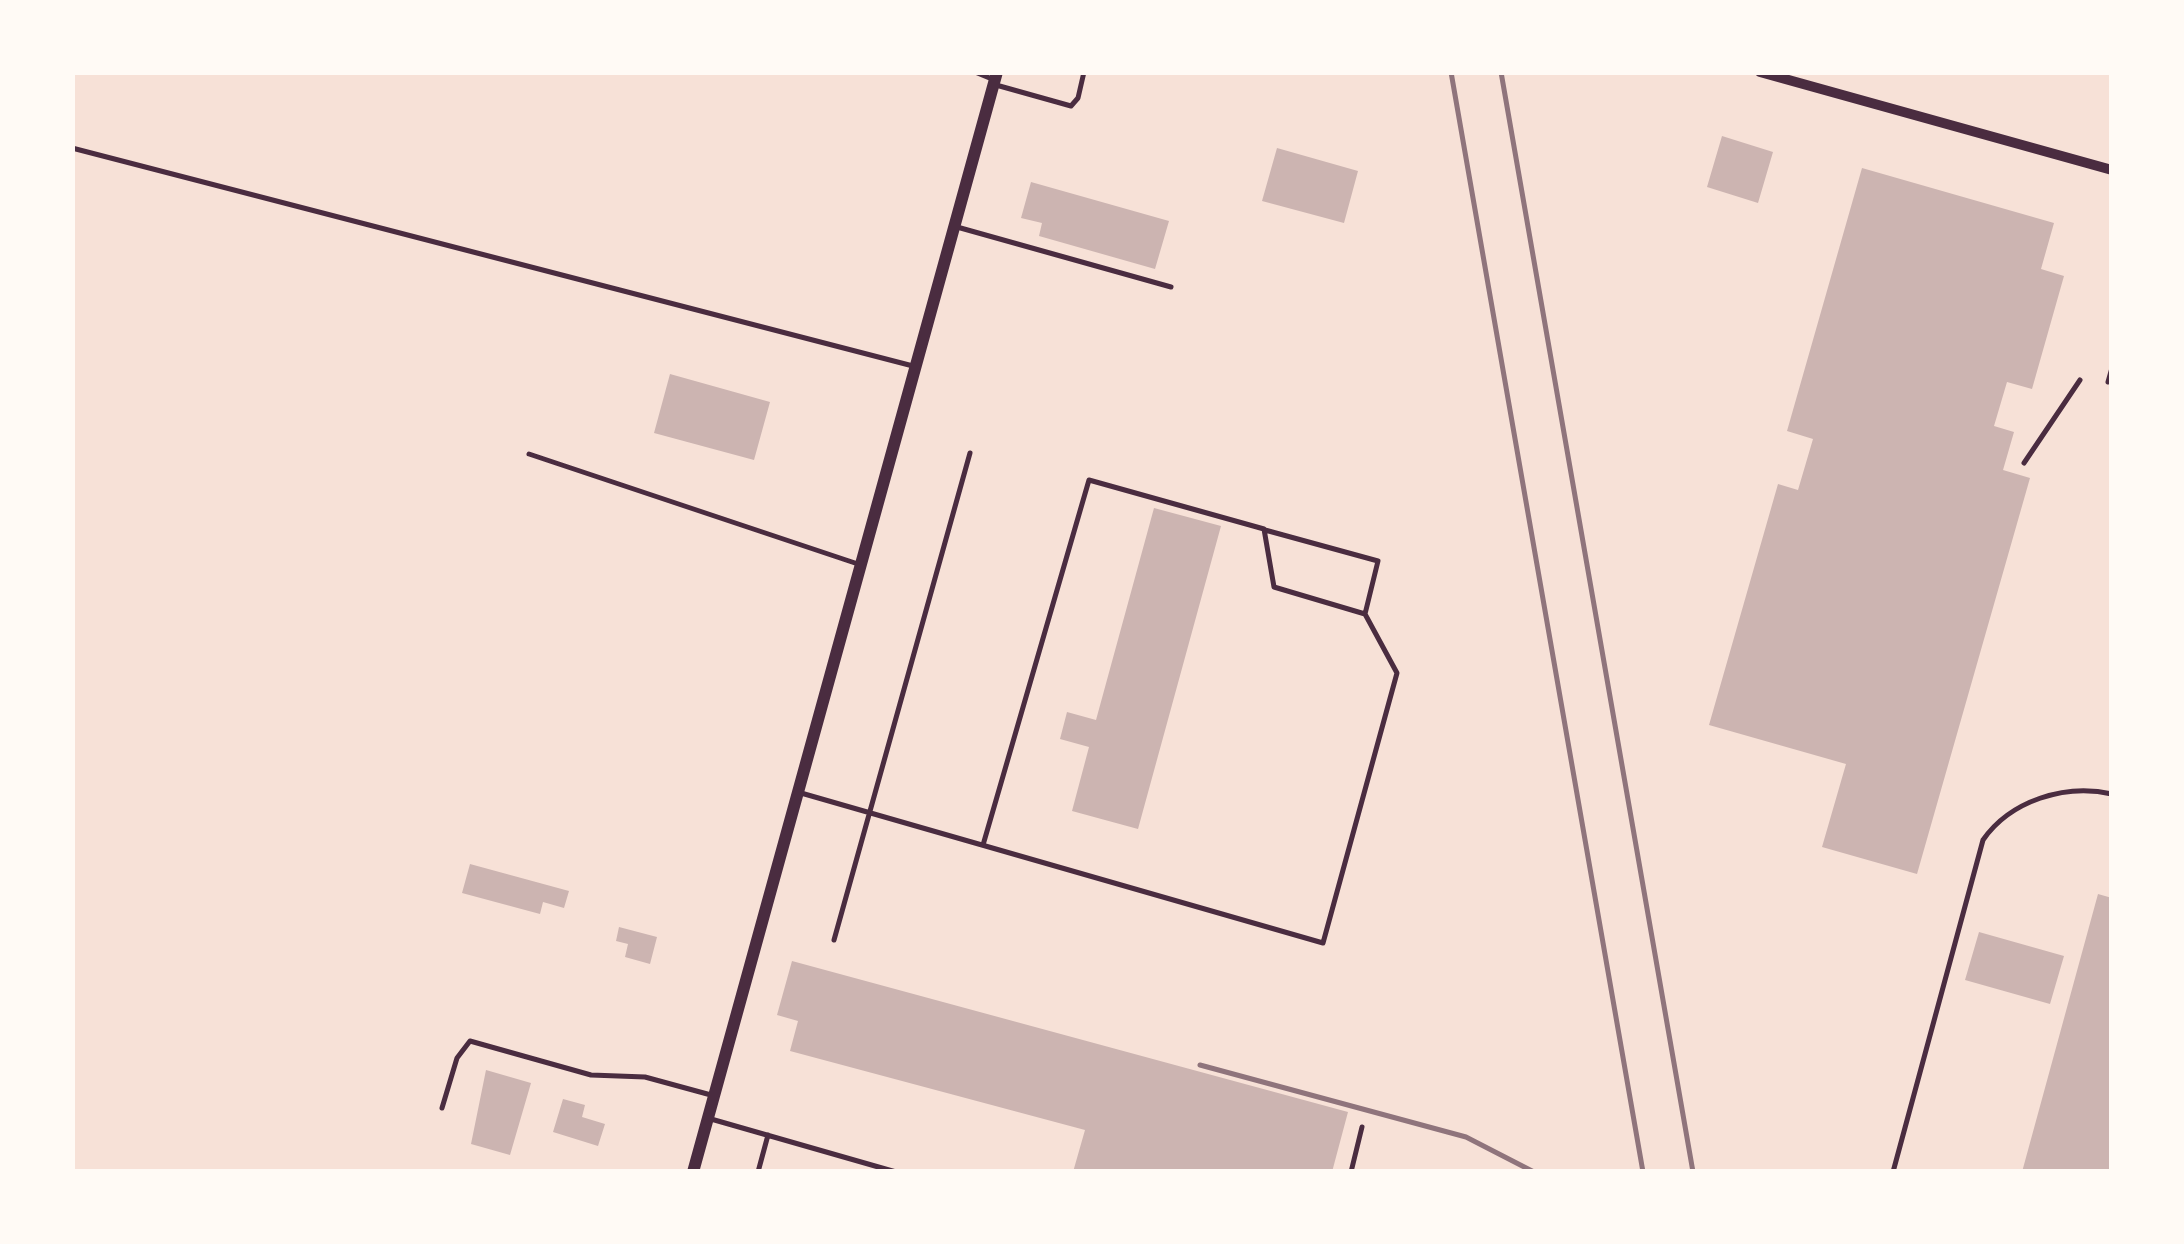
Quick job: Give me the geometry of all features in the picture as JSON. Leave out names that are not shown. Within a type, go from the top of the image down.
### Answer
[{"type":"street","points":[[1760,72],[2112,170]]},
{"type":"street","points":[[693,1171],[995,79]]},
{"type":"lane","points":[[975,72],[1071,106],[1078,98],[1084,72]]},
{"type":"lane","points":[[72,148],[916,367]]},
{"type":"lane","points":[[954,226],[1171,287]]},
{"type":"lane","points":[[2108,382],[2112,368]]},
{"type":"lane","points":[[2024,463],[2080,380]]},
{"type":"lane","points":[[834,940],[970,453]]},
{"type":"lane","points":[[528,454],[860,565]]},
{"type":"lane","points":[[798,792],[868,812],[982,845],[1323,943],[1397,673],[1365,614],[1378,561],[1089,480],[982,845]]},
{"type":"lane","points":[[1264,529],[1274,587],[1365,614]]},
{"type":"lane","points":[[1893,1172],[1983,840],[2000,816],[2072,788],[2112,794]]},
{"type":"lane","points":[[442,1108],[456,1058],[470,1042],[591,1075],[645,1076],[714,1096]]},
{"type":"lane","points":[[708,1118],[896,1172]]},
{"type":"lane","points":[[1350,1172],[1362,1127]]},
{"type":"lane","points":[[758,1172],[768,1136]]},
{"type":"building","points":[[1722,136],[1773,152],[1758,203],[1707,187]]},
{"type":"building","points":[[1277,148],[1358,171],[1344,223],[1262,201]]},
{"type":"building","points":[[1862,168],[2054,223],[2041,269],[2064,276],[2032,389],[2007,382],[1994,426],[2014,432],[2003,470],[2030,478],[1917,874],[1822,847],[1846,764],[1709,725],[1778,484],[1798,490],[1813,439],[1787,431]]},
{"type":"building","points":[[1031,182],[1169,221],[1155,269],[1039,236],[1042,223],[1021,218]]},
{"type":"building","points":[[670,374],[770,402],[754,460],[654,433]]},
{"type":"building","points":[[1154,508],[1221,526],[1138,829],[1072,811],[1089,747],[1060,739],[1067,712],[1096,720]]},
{"type":"building","points":[[470,864],[569,891],[564,908],[543,902],[540,914],[462,893]]},
{"type":"building","points":[[2098,894],[2112,898],[2112,1172],[2022,1172]]},
{"type":"building","points":[[619,927],[657,937],[650,964],[625,957],[628,944],[616,941]]},
{"type":"building","points":[[1979,932],[2064,956],[2050,1004],[1965,980]]},
{"type":"building","points":[[792,961],[1348,1112],[1332,1172],[1073,1172],[1085,1130],[790,1051],[798,1021],[777,1015]]},
{"type":"building","points":[[486,1070],[531,1083],[510,1155],[471,1144]]},
{"type":"building","points":[[563,1099],[585,1105],[582,1117],[605,1124],[598,1146],[553,1132]]},
{"type":"railway","points":[[1451,72],[1643,1172]]},
{"type":"railway","points":[[1501,72],[1693,1172]]},
{"type":"railway","points":[[1200,1065],[1466,1137],[1534,1172]]}]
